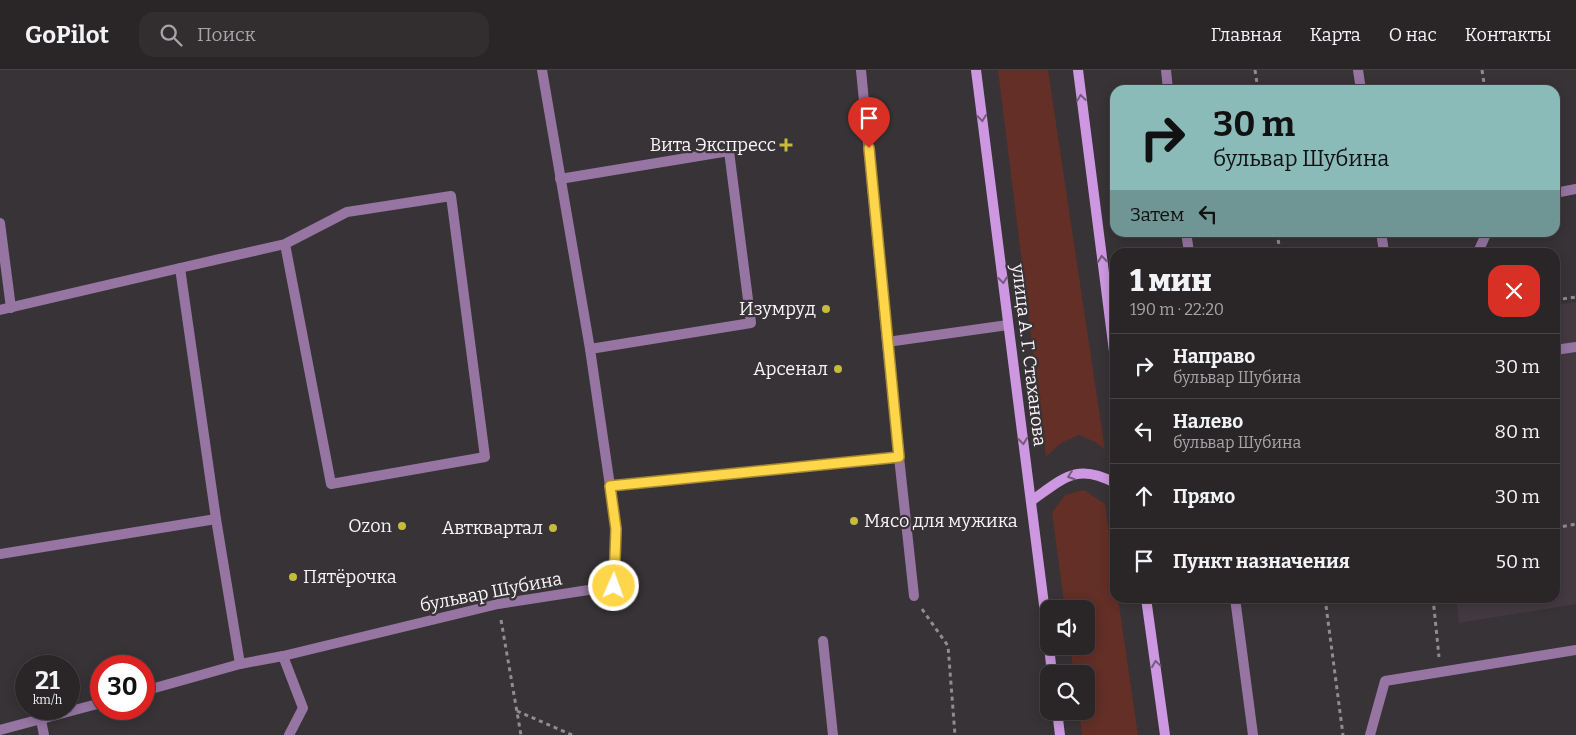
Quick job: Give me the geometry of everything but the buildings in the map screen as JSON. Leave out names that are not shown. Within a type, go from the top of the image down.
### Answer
[{"type":"main road","name":"улица А. Г. Стаханова","points":[[976,70],[1043,600]]},
{"type":"main road","points":[[1078,70],[1110,303]]},
{"type":"main road","points":[[1031,501],[1065,478],[1081,472],[1098,474],[1110,480]]},
{"type":"main road","points":[[1147,603],[1165,735]]},
{"type":"main road","points":[[1058,720],[1060,735]]},
{"type":"street","points":[[542,70],[590,349],[610,486],[899,457]]},
{"type":"street","points":[[861,70],[914,596]]},
{"type":"street","points":[[1166,70],[1168,85]]},
{"type":"street","points":[[1358,70],[1360,85]]},
{"type":"street","points":[[560,179],[729,151],[751,323],[590,349]]},
{"type":"street","points":[[1560,192],[1576,189]]},
{"type":"street","points":[[0,310],[285,244],[348,212],[451,196],[485,457],[331,484],[285,244]]},
{"type":"street","points":[[0,223],[11,308]]},
{"type":"street","points":[[180,268],[216,519],[240,664]]},
{"type":"street","points":[[887,342],[1008,325]]},
{"type":"street","points":[[1560,349],[1576,347]]},
{"type":"street","name":"бульвар Шубина","points":[[155,688],[240,664],[283,656],[498,604],[614,586],[616,529],[610,486]]},
{"type":"street","points":[[0,554],[216,519]]},
{"type":"street","points":[[1236,603],[1253,735]]},
{"type":"street","points":[[823,642],[833,735]]},
{"type":"street","points":[[1370,735],[1385,681],[1576,650]]},
{"type":"street","points":[[283,656],[303,708],[289,735]]},
{"type":"street","points":[[0,730],[41,720],[44,735]]},
{"type":"path","points":[[1255,70],[1257,85]]},
{"type":"path","points":[[1482,70],[1484,85]]},
{"type":"path","points":[[1560,300],[1576,298]]},
{"type":"path","points":[[1560,527],[1576,524]]},
{"type":"path","points":[[914,596],[948,646],[956,735]]},
{"type":"path","points":[[1326,603],[1343,735]]},
{"type":"path","points":[[1434,603],[1441,672]]},
{"type":"path","points":[[498,604],[521,735]]},
{"type":"path","points":[[517,710],[572,735]]},
{"type":"shaded area","points":[[998,70],[1048,70],[1105,450],[1097,443],[1079,435],[1061,443],[1046,457]]},
{"type":"shaded area","points":[[1576,302],[1576,604],[1459,623],[1457,603],[1560,603],[1560,304]]},
{"type":"shaded area","points":[[1084,490],[1105,504],[1110,540],[1110,603],[1119,603],[1138,735],[1082,735],[1080,720],[1095,720],[1095,665],[1073,665],[1071,655],[1095,655],[1095,600],[1064,600],[1052,513],[1065,495]]},
{"type":"place","name":"Вита Экспресс","points":[[786,145]]},
{"type":"place","name":"Изумруд","points":[[826,309]]},
{"type":"place","name":"Арсенал","points":[[838,369]]},
{"type":"place","name":"Мясо для мужика","points":[[854,521]]},
{"type":"place","name":"Ozon","points":[[402,526]]},
{"type":"place","name":"Автквартал","points":[[553,528]]},
{"type":"place","name":"Пятёрочка","points":[[293,577]]},
{"type":"route","points":[[614,586],[616,529],[610,486],[899,457],[869,148]]}]
